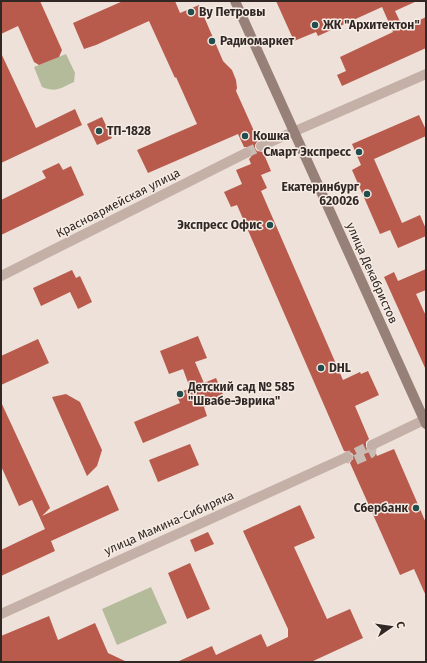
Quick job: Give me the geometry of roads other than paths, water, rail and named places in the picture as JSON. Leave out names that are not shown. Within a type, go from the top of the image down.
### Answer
[{"type":"main road","name":"улица Декабристов","points":[[235,1],[425,421]]},
{"type":"street","points":[[261,146],[426,74]]},
{"type":"street","name":"Красноармейская улица","points":[[1,276],[246,153]]},
{"type":"street","points":[[372,445],[425,421]]},
{"type":"street","name":"улица Мамина-Сибиряка","points":[[1,614],[347,456]]},
{"type":"tunnel","points":[[246,153],[261,146]]},
{"type":"tunnel","points":[[372,445],[371,453],[353,461],[347,457],[372,445]]},
{"type":"place","name":"By Петровы","points":[[191,12]]},
{"type":"place","name":"ЖК \"Архитектон\"","points":[[315,25]]},
{"type":"place","name":"Радиомаркет","points":[[212,41]]},
{"type":"place","name":"ТП-1828","points":[[99,131]]},
{"type":"place","name":"Кошка","points":[[245,136]]},
{"type":"place","name":"Смарт Экспресс","points":[[359,152]]},
{"type":"place","name":"Екатеринбург 620026","points":[[367,194]]},
{"type":"place","name":"Экспресс Офис","points":[[270,225]]},
{"type":"place","name":"DHL","points":[[321,368]]},
{"type":"place","name":"Детский сад № 585 \"Швабе-Эврика\"","points":[[180,394]]},
{"type":"place","name":"Сбербанк","points":[[416,508]]}]
